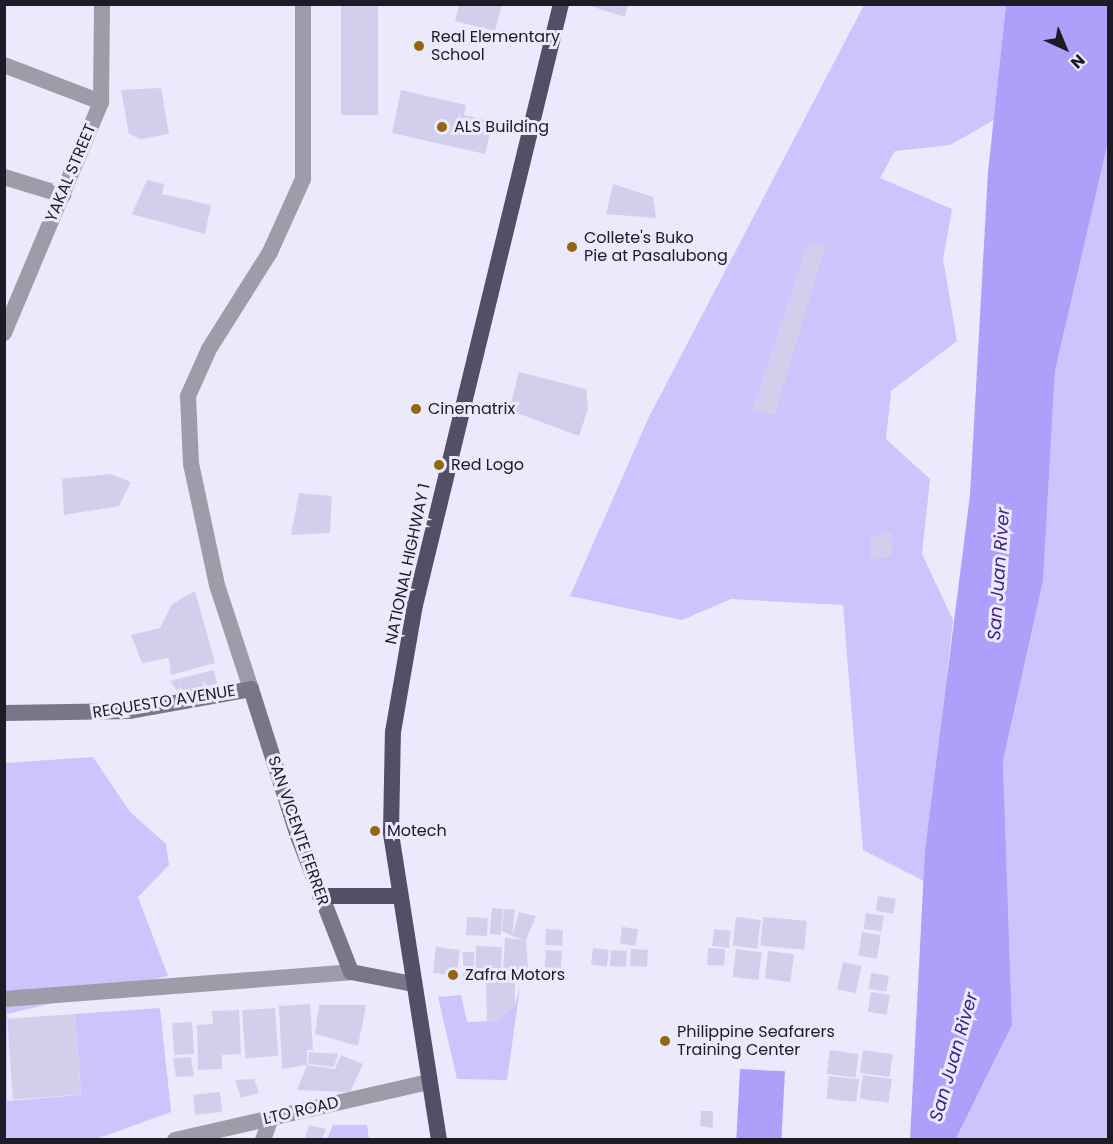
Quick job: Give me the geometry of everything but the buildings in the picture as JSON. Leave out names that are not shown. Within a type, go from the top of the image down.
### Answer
[{"type":"highway","name":"NATIONAL HIGHWAY 1","points":[[439,1140],[428,1082],[391,832],[393,732],[415,605],[561,4]]},
{"type":"highway","points":[[320,896],[400,896]]},
{"type":"main road","name":"REQUESTO AVENUE","points":[[4,713],[130,711],[251,689]]},
{"type":"main road","name":"SAN VICENTE FERRER","points":[[251,689],[320,896],[351,972]]},
{"type":"main road","points":[[351,972],[414,984]]},
{"type":"street","name":"YAKAL STREET","points":[[4,333],[101,102],[102,4]]},
{"type":"street","points":[[251,689],[217,585],[191,464],[188,396],[209,349],[270,252],[303,179],[303,4]]},
{"type":"street","points":[[4,65],[101,102]]},
{"type":"street","points":[[4,177],[63,195]]},
{"type":"street","points":[[4,999],[351,972]]},
{"type":"street","name":"LTO ROAD","points":[[175,1140],[428,1082]]},
{"type":"street","points":[[263,1140],[271,1118]]},
{"type":"shaded area","points":[[864,5],[1006,5],[994,120],[950,145],[895,151],[880,178],[952,209],[943,259],[957,341],[891,391],[886,439],[930,479],[922,554],[953,620],[924,881],[863,850],[843,605],[731,599],[682,620],[570,596],[649,417]]},
{"type":"shaded area","points":[[1108,142],[1108,1139],[956,1140],[1012,1025],[1003,761],[1043,581],[1055,371]]},
{"type":"shaded area","points":[[93,757],[130,812],[166,844],[169,865],[138,897],[168,976],[7,1014],[7,1101],[81,1095],[75,1014],[160,1008],[171,1112],[96,1139],[5,1140],[5,763]]},
{"type":"shaded area","points":[[520,988],[507,1080],[457,1079],[438,997],[461,995],[467,1022],[497,1021],[515,1005]]},
{"type":"shaded area","points":[[333,1125],[367,1125],[369,1139],[327,1139]]},
{"type":"water","name":"San Juan River","points":[[1006,5],[1108,5],[1108,142],[1055,371],[1043,581],[1003,761],[1012,1025],[956,1139],[910,1139],[925,851],[970,495],[988,172]]},
{"type":"water","points":[[740,1069],[785,1071],[781,1140],[736,1139]]},
{"type":"place","name":"Real Elementary School","points":[[419,46]]},
{"type":"place","name":"ALS Building","points":[[442,127]]},
{"type":"place","name":"Collete's Buko Pie at Pasalubong","points":[[572,247]]},
{"type":"place","name":"Cinematrix","points":[[416,409]]},
{"type":"place","name":"Red Logo","points":[[439,465]]},
{"type":"place","name":"Motech","points":[[375,831]]},
{"type":"place","name":"Zafra Motors","points":[[453,975]]},
{"type":"place","name":"Philippine Seafarers Training Center","points":[[665,1041]]}]
